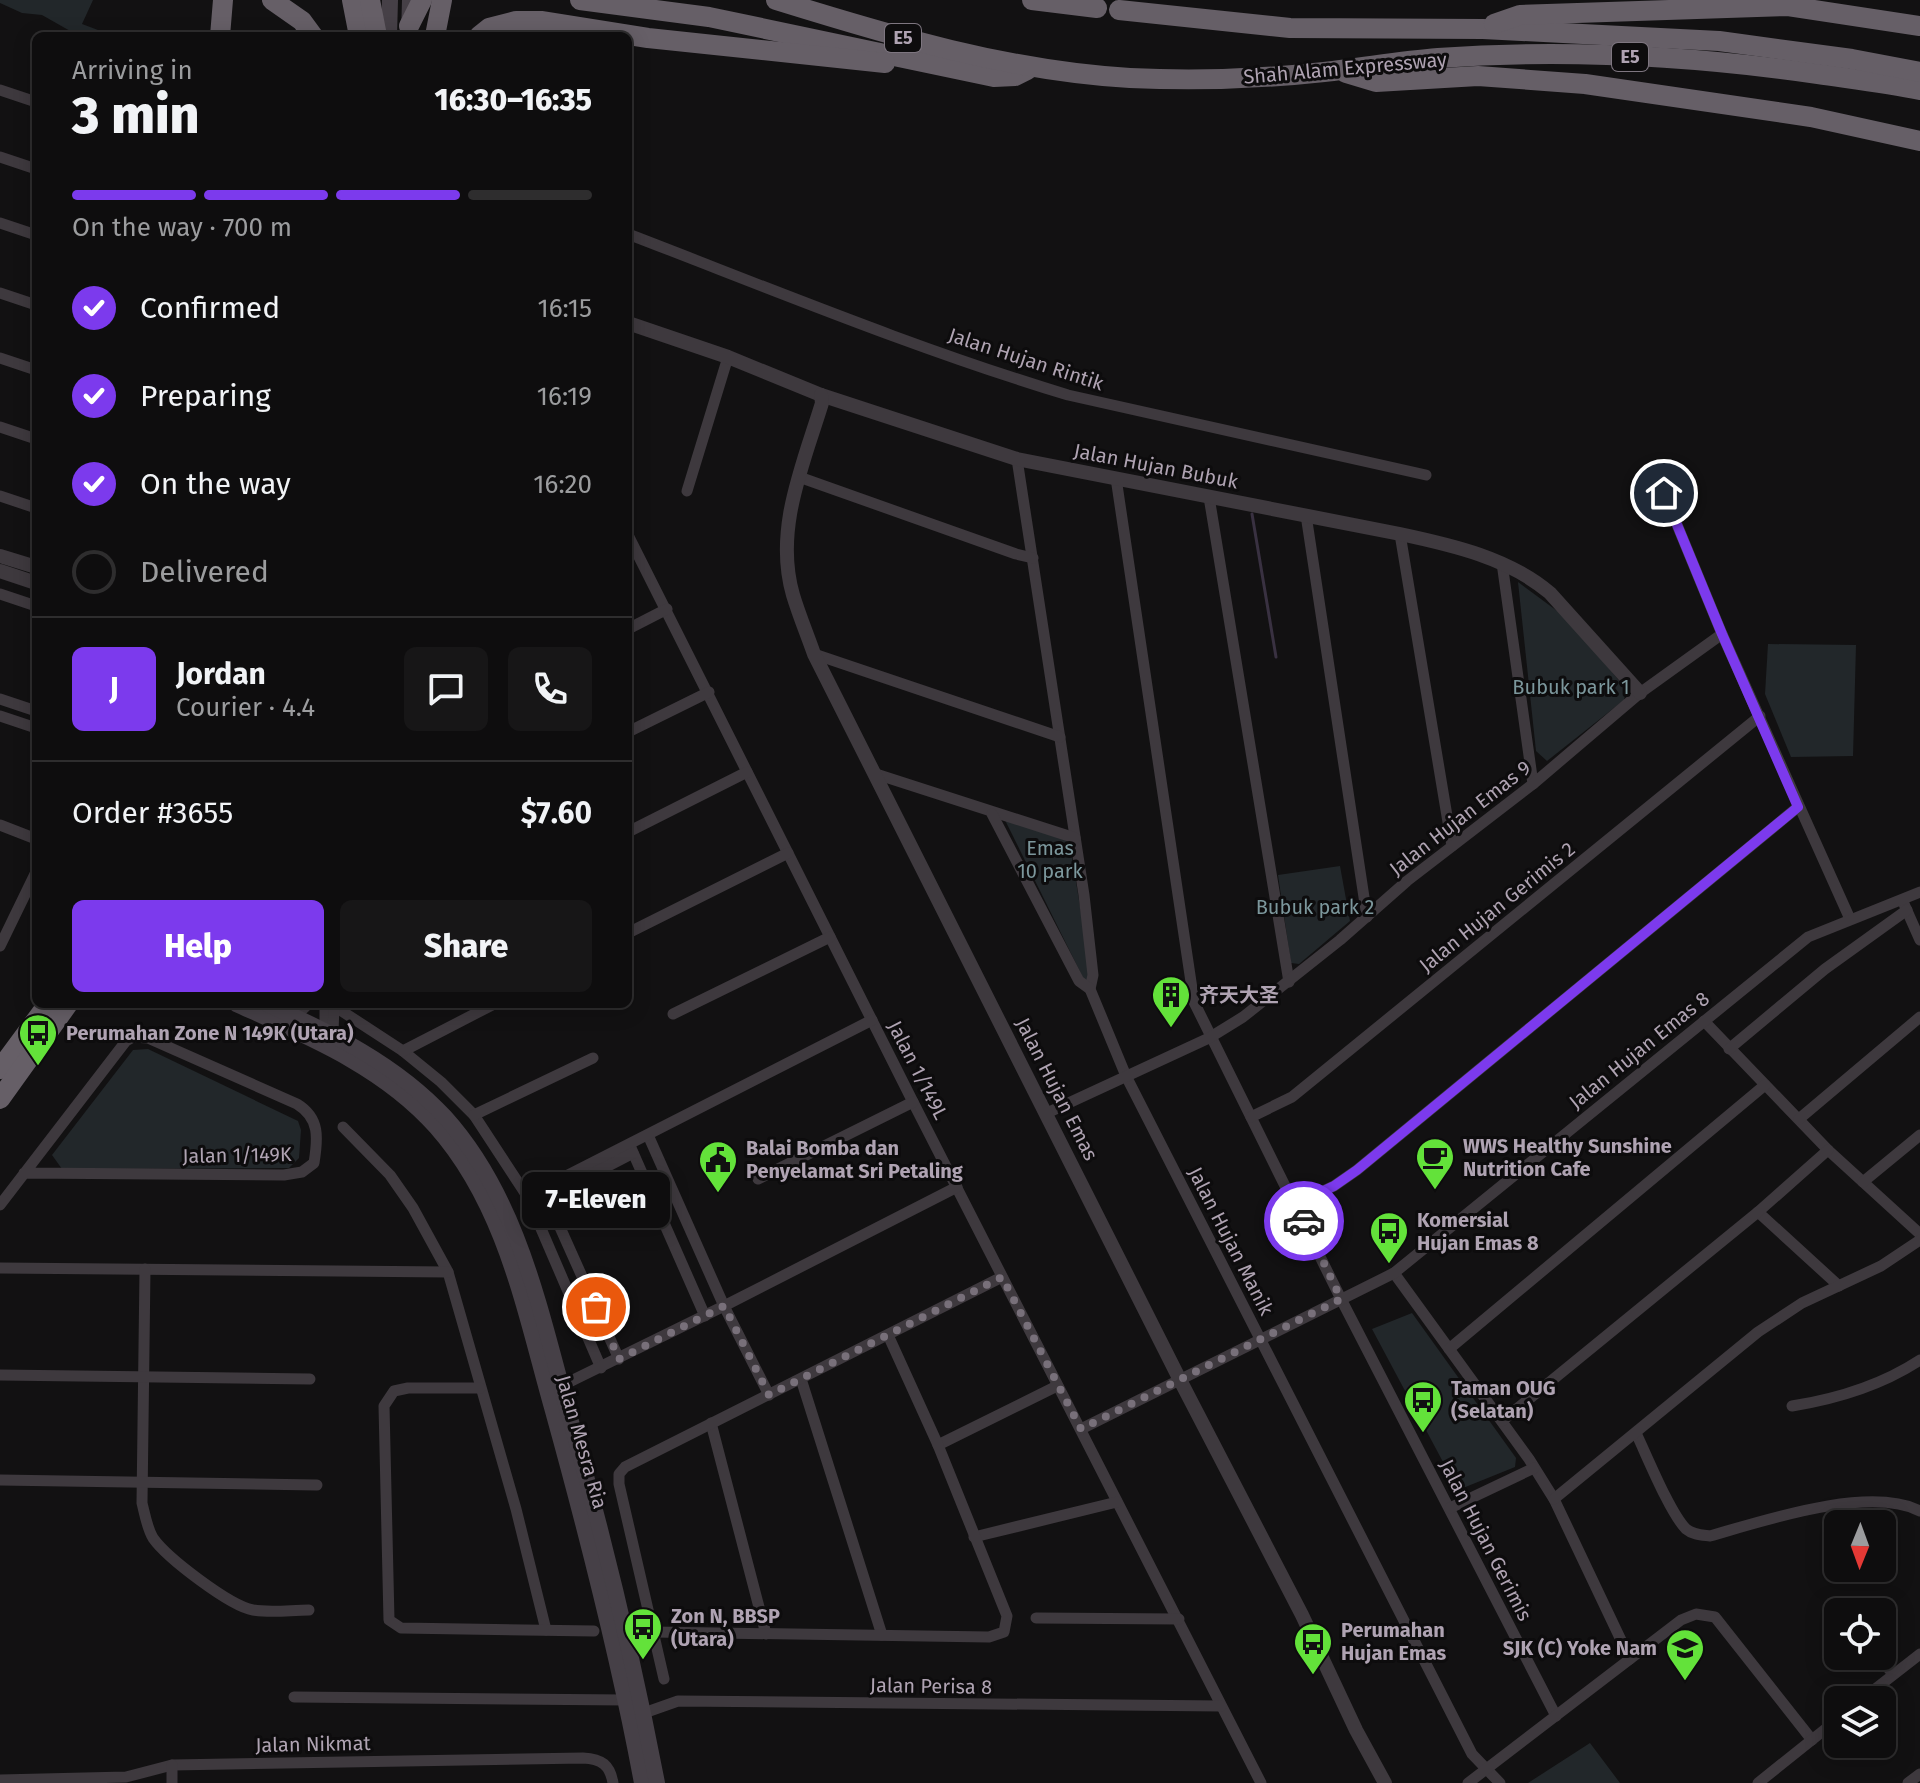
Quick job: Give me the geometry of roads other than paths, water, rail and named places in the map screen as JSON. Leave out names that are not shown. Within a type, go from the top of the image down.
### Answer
[{"type":"highway","points":[[220,32],[223,0]]},
{"type":"highway","points":[[272,0],[302,21],[310,32]]},
{"type":"highway","points":[[291,0],[315,17],[327,32]]},
{"type":"highway","points":[[352,0],[358,32]]},
{"type":"highway","points":[[370,0],[376,32]]},
{"type":"highway","points":[[409,31],[422,0]]},
{"type":"highway","points":[[436,32],[442,0]]},
{"type":"highway","points":[[580,0],[709,17],[994,77],[1015,76],[1031,68]]},
{"type":"highway","name":"Shah Alam Expressway","points":[[776,0],[913,41],[1031,68],[1090,75],[1172,79],[1260,77],[1465,57],[1550,54],[1652,57],[1771,67],[1920,90]]},
{"type":"highway","points":[[1032,0],[1097,8]]},
{"type":"highway","points":[[1483,29],[1520,15],[1788,6],[1920,26]]},
{"type":"highway","name":"Shah Alam Expressway","points":[[1119,10],[1290,28],[1483,29],[1719,41],[1852,59],[1920,72]]},
{"type":"highway","points":[[484,32],[516,21],[610,32]]},
{"type":"highway","points":[[632,35],[870,63],[895,64],[914,59]]},
{"type":"highway","points":[[1338,70],[1376,82],[1478,76],[1585,84],[1811,117],[1920,141]]},
{"type":"highway","points":[[0,1069],[45,1008]]},
{"type":"highway","points":[[0,1099],[68,1008]]},
{"type":"main road","points":[[409,31],[410,0]]},
{"type":"main road","points":[[0,1059],[37,1008]]},
{"type":"main road","points":[[0,1106],[48,1045],[69,1008]]},
{"type":"main road","name":"Jalan Mesra Ria","points":[[248,1008],[329,1032],[359,1048],[408,1083],[445,1117],[478,1160],[503,1207],[526,1263],[599,1520],[657,1783]]},
{"type":"main road","name":"Jalan Mesra Ria","points":[[272,1008],[358,1064],[436,1127],[493,1215],[511,1261],[581,1511],[626,1700],[642,1783]]},
{"type":"street","points":[[0,90],[32,101]]},
{"type":"street","points":[[0,157],[32,168]]},
{"type":"street","points":[[0,223],[32,234]]},
{"type":"street","name":"Jalan Hujan Rintik","points":[[632,236],[1031,384],[1068,395],[1426,475]]},
{"type":"street","points":[[0,293],[32,304]]},
{"type":"street","name":"Jalan Hujan Bubuk","points":[[632,324],[728,357],[821,395],[1017,459],[1400,534],[1502,563],[1534,578],[1550,593],[1640,693]]},
{"type":"street","points":[[687,491],[728,357]]},
{"type":"street","points":[[0,358],[32,369]]},
{"type":"street","name":"Jalan Hujan Emas","points":[[821,395],[822,403],[799,477],[787,531],[787,557],[793,595],[814,654],[1385,1783]]},
{"type":"street","points":[[0,427],[32,438]]},
{"type":"street","points":[[1017,459],[1075,838],[1093,975],[1090,989]]},
{"type":"street","points":[[799,477],[1033,558]]},
{"type":"street","name":"Jalan Hujan Gerimis","points":[[1116,478],[1194,1002],[1209,1038],[1341,1299],[1556,1716]]},
{"type":"street","points":[[1664,493],[1722,634],[1850,919]]},
{"type":"street","points":[[0,496],[32,507]]},
{"type":"street","points":[[1209,497],[1289,982]]},
{"type":"street","points":[[1306,515],[1367,917]]},
{"type":"street","points":[[1400,534],[1452,846]]},
{"type":"street","name":"Jalan 1/149L","points":[[632,543],[1261,1783]]},
{"type":"street","points":[[0,556],[32,566]]},
{"type":"street","points":[[1502,563],[1533,784]]},
{"type":"street","points":[[0,571],[32,582]]},
{"type":"street","points":[[0,594],[32,605]]},
{"type":"street","points":[[632,627],[667,609]]},
{"type":"street","name":"Jalan Hujan Emas 9","points":[[1047,1113],[1209,1038],[1243,1017],[1452,846],[1533,784],[1640,693],[1722,634]]},
{"type":"street","points":[[814,654],[1060,737]]},
{"type":"street","points":[[632,730],[709,692]]},
{"type":"street","points":[[0,699],[32,710]]},
{"type":"street","points":[[0,716],[32,727]]},
{"type":"street","name":"Jalan Hujan Gerimis 2","points":[[1251,1117],[1292,1097],[1760,716]]},
{"type":"street","points":[[632,830],[747,772]]},
{"type":"street","points":[[876,774],[992,814],[1075,838]]},
{"type":"street","points":[[1295,1204],[1334,1186],[1357,1170],[1798,807]]},
{"type":"street","name":"Jalan Hujan Manik","points":[[992,814],[1079,981],[1090,989],[1126,1076],[1472,1754],[1500,1783]]},
{"type":"street","points":[[0,825],[32,837]]},
{"type":"street","points":[[632,931],[788,853]]},
{"type":"street","points":[[2,940],[32,880]]},
{"type":"street","points":[[1729,1049],[1920,892]]},
{"type":"street","points":[[1905,905],[1920,940]]},
{"type":"street","name":"Jalan Hujan Emas 8","points":[[1081,1429],[1394,1273],[1808,937],[1850,919],[1905,905]]},
{"type":"street","points":[[673,1014],[830,937]]},
{"type":"street","points":[[291,1022],[304,1008]]},
{"type":"street","points":[[329,1032],[331,1008]]},
{"type":"street","points":[[336,1008],[403,1051],[441,1082],[474,1115],[527,1196],[601,1368]]},
{"type":"street","points":[[403,1051],[486,1008]]},
{"type":"street","points":[[1799,1119],[1920,1017]]},
{"type":"street","points":[[619,1359],[550,1199],[631,1149],[648,1135],[872,1020]]},
{"type":"street","points":[[1704,1021],[1828,1150],[1920,1234]]},
{"type":"street","name":"Jalan 1/149K","points":[[0,1205],[24,1173],[126,1041],[133,1037],[148,1038],[297,1104],[312,1116],[317,1135],[314,1163],[310,1169],[293,1174],[24,1173]]},
{"type":"street","points":[[474,1115],[593,1058]]},
{"type":"street","points":[[1449,1349],[1765,1085]]},
{"type":"street","points":[[758,1179],[913,1102]]},
{"type":"street","points":[[343,1127],[390,1175],[413,1208],[448,1272],[516,1509],[546,1630]]},
{"type":"street","points":[[648,1135],[724,1306],[769,1395]]},
{"type":"street","points":[[1863,1182],[1920,1135]]},
{"type":"street","points":[[527,1196],[631,1149]]},
{"type":"street","points":[[631,1149],[705,1316]]},
{"type":"street","points":[[1502,1421],[1758,1212],[1828,1150]]},
{"type":"street","points":[[561,1386],[957,1187]]},
{"type":"street","points":[[1758,1212],[1839,1286]]},
{"type":"street","points":[[1554,1499],[1758,1332],[1802,1303],[1881,1266],[1920,1240]]},
{"type":"street","points":[[0,1268],[448,1272]]},
{"type":"street","points":[[145,1269],[142,1503],[151,1535],[167,1554],[242,1607],[255,1610],[309,1610]]},
{"type":"street","points":[[1394,1273],[1502,1421],[1554,1499],[1630,1659]]},
{"type":"street","points":[[664,1679],[619,1474],[625,1467],[1002,1277]]},
{"type":"street","points":[[653,1632],[989,1637],[1004,1632],[1007,1616],[938,1445],[888,1335]]},
{"type":"street","points":[[1792,1406],[1825,1401],[1862,1388],[1920,1360]]},
{"type":"street","points":[[0,1375],[310,1379]]},
{"type":"street","points":[[801,1379],[882,1635]]},
{"type":"street","points":[[938,1445],[1057,1386]]},
{"type":"street","points":[[480,1388],[408,1388],[394,1391],[384,1406],[388,1617],[401,1628],[594,1631]]},
{"type":"street","points":[[711,1423],[766,1634]]},
{"type":"street","points":[[1636,1433],[1672,1506],[1687,1529],[1698,1535],[1710,1536],[1835,1505],[1882,1501],[1919,1508]]},
{"type":"street","points":[[1450,1508],[1534,1468]]},
{"type":"street","points":[[0,1480],[317,1485]]},
{"type":"street","points":[[974,1537],[1117,1502]]},
{"type":"street","points":[[1468,1783],[1688,1616],[1705,1614],[1715,1617],[1812,1740]]},
{"type":"street","points":[[1036,1618],[1179,1619]]},
{"type":"street","points":[[1878,1686],[1920,1654]]},
{"type":"street","points":[[1890,1670],[1893,1674]]},
{"type":"street","points":[[294,1697],[626,1700]]},
{"type":"street","name":"Jalan Perisa 8","points":[[644,1713],[678,1701],[1221,1706]]},
{"type":"street","points":[[1758,1783],[1824,1730]]},
{"type":"street","name":"Jalan Nikmat","points":[[0,1780],[126,1777],[172,1765],[583,1758],[602,1761],[609,1767],[613,1783]]},
{"type":"street","points":[[172,1765],[172,1783]]},
{"type":"street","points":[[1908,1783],[1920,1774]]},
{"type":"waterway","points":[[1252,514],[1276,657]]},
{"type":"place","name":"齐天大圣","points":[[1171,1029]]},
{"type":"place","name":"Perumahan Zone N 149K (Utara)","points":[[38,1067]]},
{"type":"place","name":"WWS Healthy Sunshine Nutrition Cafe","points":[[1435,1191]]},
{"type":"place","name":"Balai Bomba dan Penyelamat Sri Petaling","points":[[718,1194]]},
{"type":"place","name":"Komersial Hujan Emas 8","points":[[1389,1265]]},
{"type":"place","name":"7-Eleven","points":[[596,1307]]},
{"type":"place","name":"Taman OUG (Selatan)","points":[[1423,1434]]},
{"type":"place","name":"Zon N, BBSP (Utara)","points":[[643,1661]]},
{"type":"place","name":"Perumahan Hujan Emas","points":[[1313,1676]]},
{"type":"place","name":"SJK (C) Yoke Nam","points":[[1685,1682]]},
{"type":"park label","name":"Bubuk park 1","points":[[1571,687]]},
{"type":"park label","name":"Emas 10 park","points":[[1050,860]]},
{"type":"park label","name":"Bubuk park 2","points":[[1315,907]]}]
